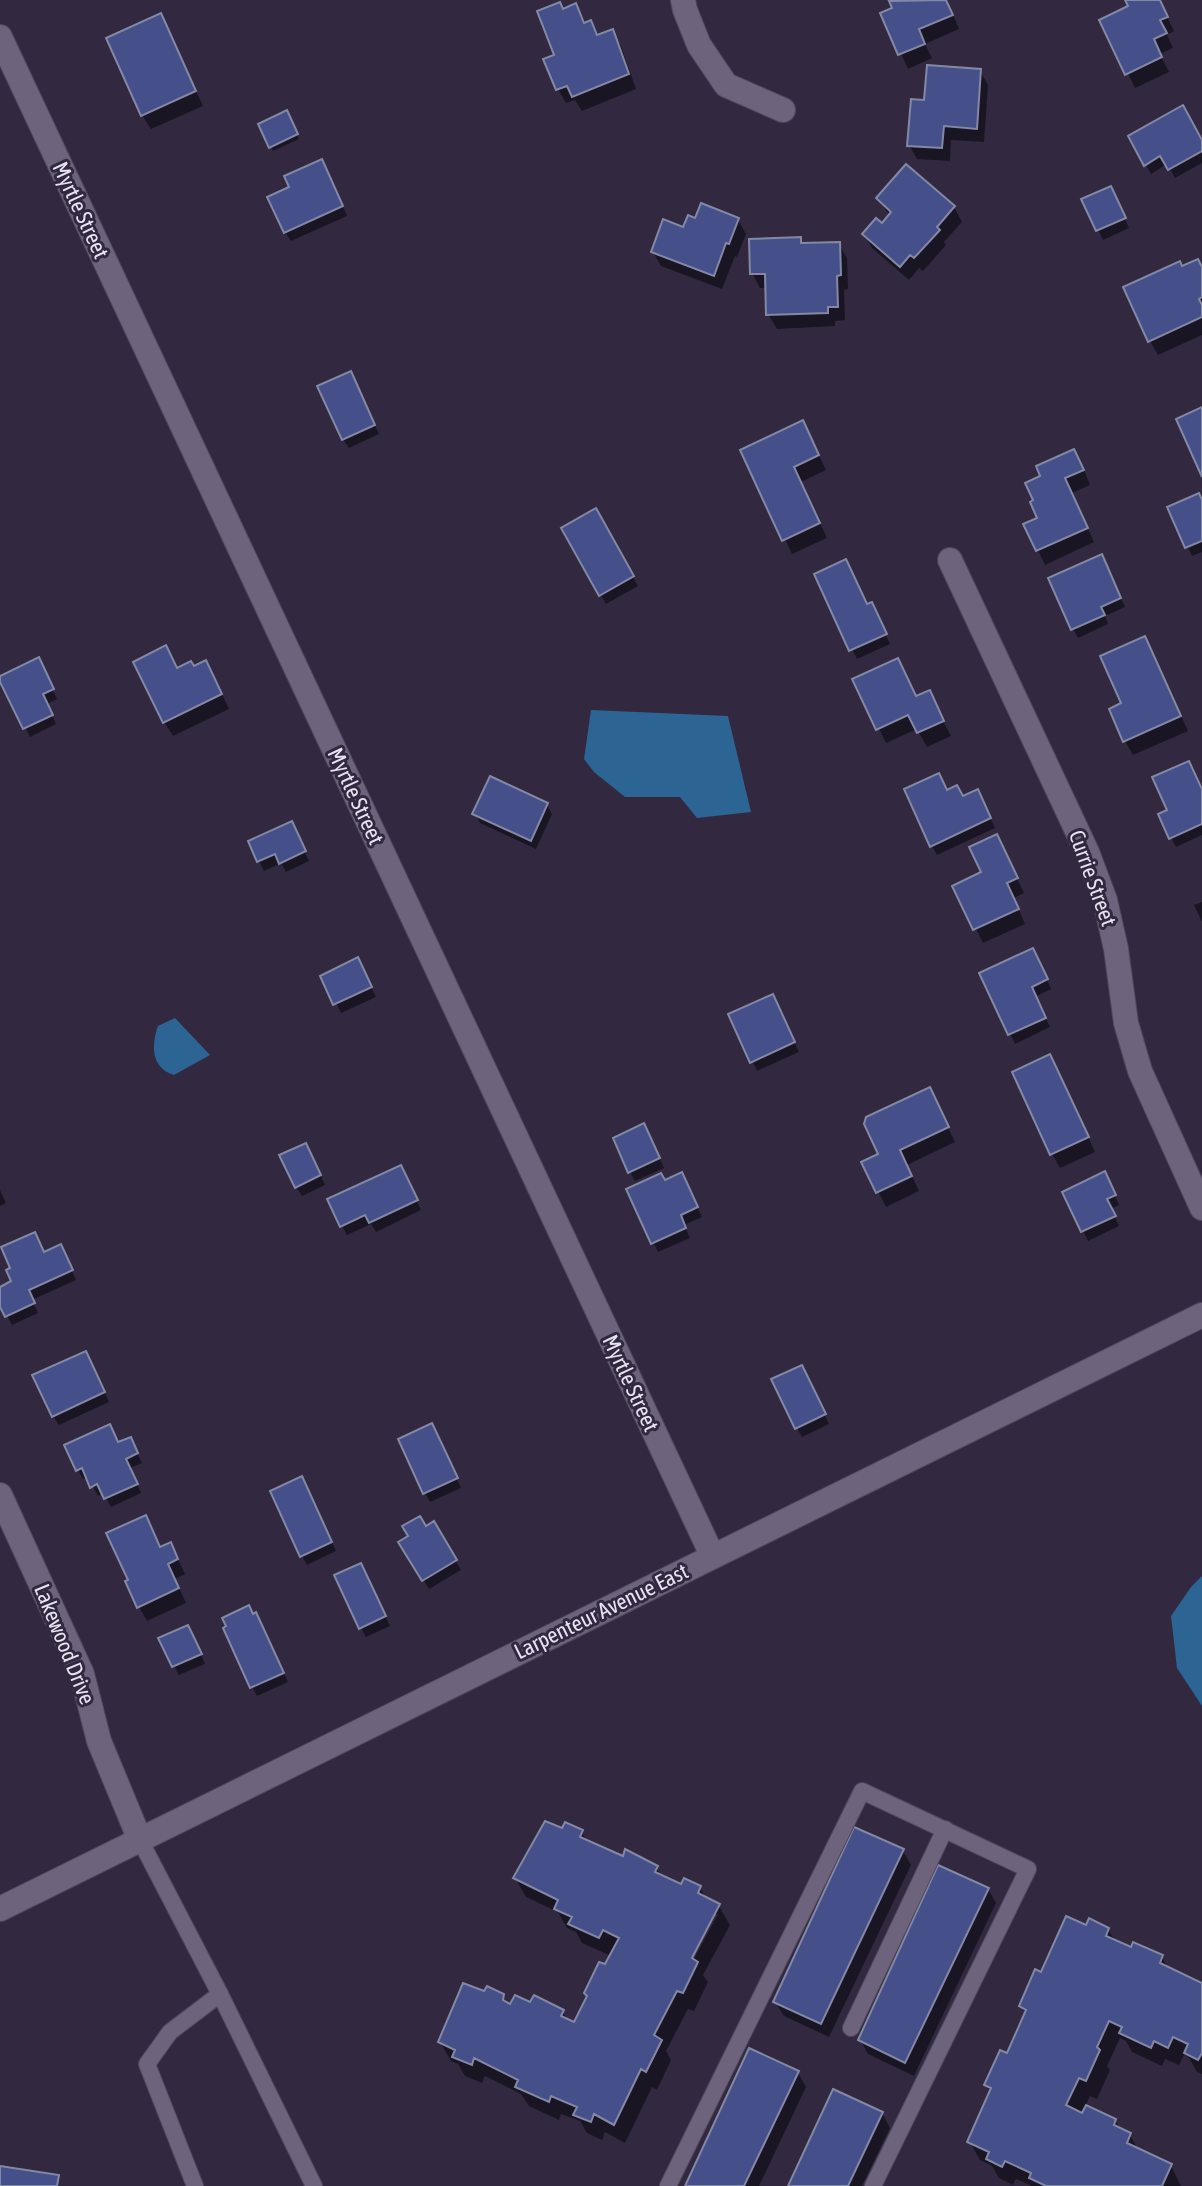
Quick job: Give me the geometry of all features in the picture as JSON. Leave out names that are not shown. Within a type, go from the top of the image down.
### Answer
[{"type":"street","points":[[683,0],[699,45],[726,85],[783,110]]},
{"type":"street","name":"Myrtle Street","points":[[0,37],[712,1555]]},
{"type":"street","name":"Currie Street","points":[[950,560],[1092,864],[1105,900],[1116,949],[1126,1023],[1140,1071],[1202,1208]]},
{"type":"street","name":"Larpenteur Avenue East","points":[[0,1909],[1202,1315]]},
{"type":"street","name":"Lakewood Drive","points":[[0,1495],[82,1674],[99,1741],[140,1840]]},
{"type":"lane","points":[[668,2186],[862,1791],[1028,1869],[873,2186]]},
{"type":"lane","points":[[851,2028],[945,1829]]},
{"type":"lane","points":[[140,1840],[314,2186]]},
{"type":"lane","points":[[195,2186],[147,2064],[170,2032],[220,1994]]},
{"type":"water","points":[[591,710],[728,716],[751,812],[697,818],[680,797],[625,797],[594,772],[584,759]]},
{"type":"water","points":[[175,1018],[210,1055],[174,1075],[166,1072],[157,1062],[154,1041],[158,1026]]},
{"type":"water","points":[[1202,1576],[1202,1706],[1177,1668],[1171,1616]]},
{"type":"building","points":[[946,0],[953,15],[919,29],[925,44],[898,55],[880,13],[892,8],[889,1]]},
{"type":"building","points":[[1125,0],[1160,0],[1168,17],[1160,20],[1167,33],[1154,39],[1162,57],[1125,75],[1099,20],[1128,6]]},
{"type":"building","points":[[560,2],[563,9],[576,3],[584,23],[591,20],[597,35],[613,29],[629,74],[572,97],[567,86],[556,90],[543,59],[554,55],[537,11]]},
{"type":"building","points":[[161,13],[196,91],[141,116],[106,38]]},
{"type":"building","points":[[927,65],[981,69],[977,129],[944,126],[942,148],[907,146],[911,99],[924,100]]},
{"type":"building","points":[[1183,105],[1202,140],[1202,151],[1168,170],[1160,156],[1144,166],[1128,136]]},
{"type":"building","points":[[287,110],[298,134],[269,148],[258,124]]},
{"type":"building","points":[[322,159],[343,206],[284,233],[267,197],[289,187],[284,176]]},
{"type":"building","points":[[906,164],[955,206],[937,227],[940,230],[914,258],[910,255],[900,267],[862,234],[876,218],[882,223],[891,212],[876,198]]},
{"type":"building","points":[[1111,186],[1126,218],[1096,231],[1081,199]]},
{"type":"building","points":[[701,203],[739,218],[714,276],[651,252],[663,219],[683,227],[688,215],[695,218]]},
{"type":"building","points":[[801,237],[801,243],[840,242],[838,307],[828,307],[828,313],[766,315],[765,274],[750,274],[749,239]]},
{"type":"building","points":[[1198,259],[1202,267],[1202,297],[1199,299],[1202,317],[1148,342],[1123,287],[1180,261],[1182,266]]},
{"type":"building","points":[[351,371],[375,425],[342,440],[317,386]]},
{"type":"building","points":[[1202,407],[1202,477],[1176,419]]},
{"type":"building","points":[[803,420],[819,455],[794,467],[820,523],[782,541],[740,450]]},
{"type":"building","points":[[1074,449],[1084,470],[1065,478],[1088,528],[1036,551],[1023,524],[1037,518],[1025,483],[1040,476],[1036,466]]},
{"type":"building","points":[[1199,493],[1202,500],[1202,541],[1185,548],[1167,507]]},
{"type":"building","points":[[596,508],[634,576],[599,596],[561,528]]},
{"type":"building","points":[[1102,554],[1121,598],[1101,607],[1105,615],[1071,630],[1048,578]]},
{"type":"building","points":[[846,559],[867,604],[872,602],[887,634],[849,651],[814,574]]},
{"type":"building","points":[[1145,636],[1181,716],[1123,742],[1109,709],[1121,703],[1100,656]]},
{"type":"building","points":[[166,645],[177,668],[191,661],[194,666],[206,660],[222,694],[163,723],[133,662]]},
{"type":"building","points":[[39,657],[54,689],[43,694],[53,715],[23,729],[0,676]]},
{"type":"building","points":[[898,658],[916,696],[930,690],[944,721],[917,733],[908,715],[876,730],[852,679]]},
{"type":"building","points":[[1189,761],[1202,789],[1202,824],[1169,839],[1158,814],[1167,810],[1152,777]]},
{"type":"building","points":[[939,773],[947,790],[957,785],[963,796],[978,789],[991,818],[930,847],[904,789]]},
{"type":"building","points":[[490,776],[548,803],[531,841],[472,814]]},
{"type":"building","points":[[292,821],[306,851],[279,864],[275,854],[257,862],[248,841]]},
{"type":"building","points":[[997,834],[1018,878],[1007,883],[1019,909],[973,930],[952,886],[981,872],[969,847]]},
{"type":"building","points":[[1033,948],[1048,979],[1032,987],[1046,1018],[1008,1035],[979,973]]},
{"type":"building","points":[[358,957],[372,987],[333,1005],[320,976]]},
{"type":"building","points":[[773,994],[795,1042],[750,1063],[728,1014]]},
{"type":"building","points":[[1050,1054],[1089,1137],[1050,1155],[1012,1072]]},
{"type":"building","points":[[930,1087],[949,1127],[900,1150],[912,1176],[876,1193],[861,1162],[878,1154],[864,1124],[866,1117]]},
{"type":"building","points":[[644,1123],[660,1158],[628,1173],[613,1138]]},
{"type":"building","points":[[306,1143],[321,1175],[295,1188],[279,1155]]},
{"type":"building","points":[[401,1165],[418,1200],[369,1223],[365,1215],[340,1227],[327,1199]]},
{"type":"building","points":[[1105,1171],[1116,1195],[1107,1199],[1116,1216],[1081,1232],[1062,1192]]},
{"type":"building","points":[[682,1172],[698,1207],[681,1215],[686,1228],[651,1244],[626,1189],[661,1173],[665,1180]]},
{"type":"building","points":[[35,1232],[44,1252],[61,1244],[73,1270],[29,1290],[35,1303],[5,1317],[0,1307],[0,1287],[11,1281],[6,1270],[10,1268],[1,1247]]},
{"type":"building","points":[[86,1351],[105,1392],[52,1417],[32,1375]]},
{"type":"building","points":[[802,1365],[826,1414],[795,1429],[771,1379]]},
{"type":"building","points":[[432,1423],[458,1478],[423,1494],[398,1439]]},
{"type":"building","points":[[110,1424],[118,1442],[131,1437],[138,1453],[126,1459],[138,1484],[104,1499],[97,1484],[90,1488],[82,1468],[76,1471],[64,1445]]},
{"type":"building","points":[[302,1476],[332,1542],[300,1557],[270,1491]]},
{"type":"building","points":[[146,1515],[160,1547],[171,1542],[178,1559],[168,1564],[179,1588],[137,1608],[106,1533]]},
{"type":"building","points":[[420,1516],[426,1526],[434,1521],[457,1560],[422,1581],[398,1542],[408,1536],[402,1526]]},
{"type":"building","points":[[361,1563],[386,1616],[359,1629],[334,1575]]},
{"type":"building","points":[[249,1605],[253,1614],[256,1612],[284,1673],[250,1688],[223,1628],[226,1626],[222,1618]]},
{"type":"building","points":[[188,1625],[202,1654],[172,1667],[158,1638]]},
{"type":"building","points":[[545,1821],[562,1828],[565,1822],[583,1830],[580,1837],[623,1856],[625,1849],[658,1866],[655,1872],[681,1884],[684,1878],[701,1886],[698,1893],[720,1904],[692,1958],[698,1962],[683,1993],[677,1991],[654,2035],[662,2040],[646,2072],[641,2069],[614,2125],[594,2114],[591,2122],[573,2115],[577,2107],[551,2096],[549,2102],[515,2087],[518,2080],[474,2058],[472,2065],[452,2057],[455,2050],[438,2042],[463,1983],[484,1991],[487,1986],[504,1994],[503,2000],[510,2004],[515,1995],[530,2002],[534,1995],[564,2010],[561,2016],[574,2022],[599,1962],[605,1964],[619,1938],[603,1930],[599,1938],[568,1924],[572,1917],[554,1909],[558,1900],[513,1878]]},
{"type":"building","points":[[854,1827],[904,1849],[821,2024],[773,2002]]},
{"type":"building","points":[[938,1865],[989,1888],[905,2063],[858,2040]]},
{"type":"building","points":[[1066,1916],[1086,1925],[1089,1918],[1109,1928],[1106,1936],[1131,1947],[1133,1942],[1163,1955],[1160,1963],[1202,1983],[1202,2053],[1198,2060],[1184,2053],[1188,2044],[1173,2037],[1168,2048],[1154,2041],[1151,2048],[1119,2033],[1122,2027],[1109,2021],[1086,2081],[1079,2078],[1066,2105],[1082,2113],[1086,2105],[1116,2119],[1114,2125],[1131,2133],[1127,2143],[1172,2164],[1162,2186],[1046,2186],[1029,2178],[1031,2173],[1005,2161],[1002,2167],[986,2159],[989,2152],[967,2142],[991,2088],[984,2085],[1000,2050],[1007,2053],[1026,2010],[1019,2006],[1035,1969],[1041,1972]]},
{"type":"building","points":[[749,2048],[799,2071],[744,2186],[685,2186]]},
{"type":"building","points":[[833,2089],[883,2112],[848,2186],[788,2186]]},
{"type":"building","points":[[0,2166],[59,2175],[57,2186],[0,2186]]}]
